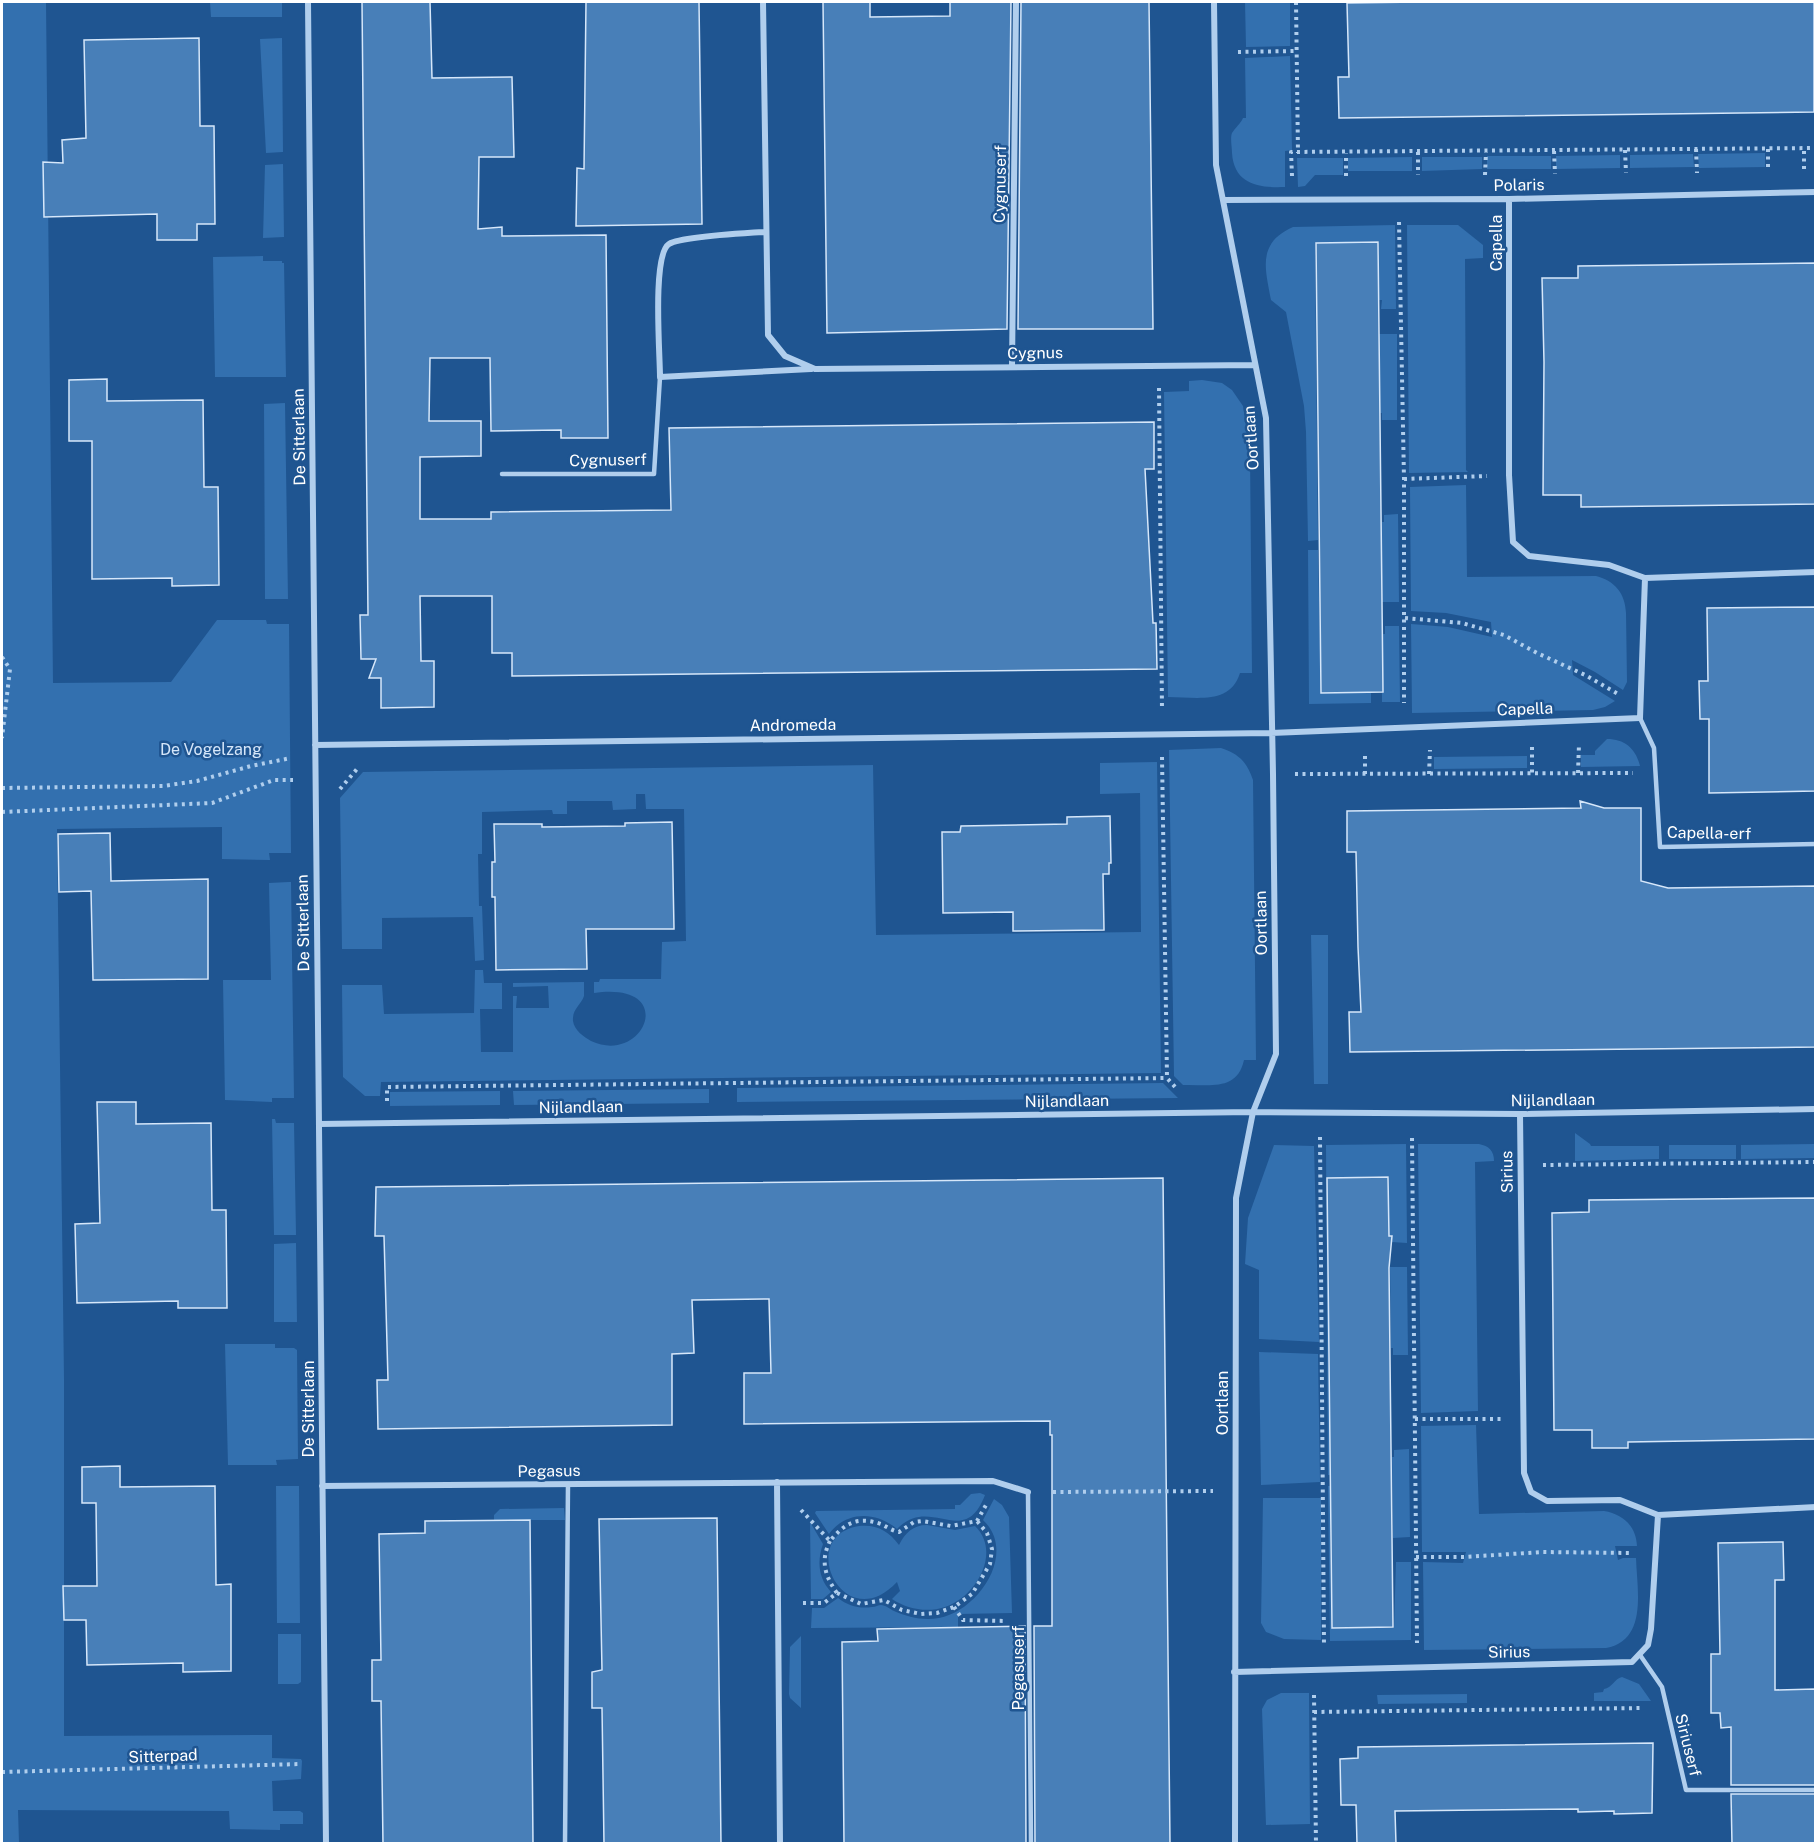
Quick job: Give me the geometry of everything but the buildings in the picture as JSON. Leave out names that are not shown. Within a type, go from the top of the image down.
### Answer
[{"type":"street","name":"De Sitterlaan","points":[[308,2],[326,1844]]},
{"type":"street","name":"Cygnus","points":[[763,2],[768,335],[785,357],[815,369]]},
{"type":"street","name":"Cygnuserf","points":[[1012,367],[1016,2]]},
{"type":"street","name":"Oortlaan","points":[[1214,2],[1216,165],[1266,418],[1271,733],[1274,774],[1276,1054],[1253,1112],[1236,1198],[1235,1844]]},
{"type":"street","name":"Polaris","points":[[1223,200],[1509,199],[1815,192]]},
{"type":"street","name":"Capella","points":[[1509,199],[1509,475],[1513,542],[1529,556],[1609,565],[1645,578],[1815,572]]},
{"type":"street","points":[[660,377],[659,271],[664,249],[670,243],[689,239],[766,232]]},
{"type":"street","name":"Cygnus","points":[[660,377],[815,369],[1255,364]]},
{"type":"street","points":[[1640,718],[1645,578]]},
{"type":"street","name":"Capella","points":[[1271,733],[1640,718]]},
{"type":"street","name":"Andromeda","points":[[315,745],[1271,733]]},
{"type":"street","name":"Nijlandlaan","points":[[319,1124],[1253,1112],[1520,1114],[1815,1109]]},
{"type":"street","name":"Sirius","points":[[1520,1114],[1524,1473],[1531,1492],[1547,1501],[1620,1500],[1658,1515],[1815,1507]]},
{"type":"street","name":"Pegasus","points":[[322,1486],[993,1481],[1028,1492]]},
{"type":"street","points":[[777,1482],[780,1844]]},
{"type":"street","points":[[1640,1655],[1648,1645],[1651,1629],[1658,1515]]},
{"type":"street","name":"Sirius","points":[[1234,1672],[1619,1663],[1632,1662],[1640,1655]]},
{"type":"lane","name":"Cygnuserf","points":[[502,474],[654,474],[660,377]]},
{"type":"lane","name":"Capella-erf","points":[[1640,718],[1654,748],[1660,847],[1815,844]]},
{"type":"lane","points":[[565,1844],[567,1484]]},
{"type":"lane","name":"Pegasuserf","points":[[1028,1492],[1031,1844]]},
{"type":"lane","name":"Siriuserf","points":[[1640,1655],[1662,1687],[1686,1790],[1815,1791]]},
{"type":"path","points":[[1296,2],[1298,153]]},
{"type":"path","points":[[1215,52],[1297,51]]},
{"type":"path","points":[[1293,201],[1291,152],[1815,148]]},
{"type":"path","points":[[1399,200],[1404,479],[1404,728]]},
{"type":"path","points":[[1404,479],[1509,475]]},
{"type":"path","points":[[1404,618],[1462,624],[1504,635],[1585,675],[1639,707]]},
{"type":"path","points":[[2,657],[10,669],[2,738]]},
{"type":"path","points":[[316,811],[334,811],[335,794],[357,770],[358,744]]},
{"type":"path","points":[[2,788],[163,786],[197,781],[251,766],[315,754]]},
{"type":"path","points":[[1274,774],[1656,773]]},
{"type":"path","points":[[2,812],[212,803],[274,780],[315,780]]},
{"type":"path","points":[[387,1123],[387,1087],[1167,1078]]},
{"type":"path","points":[[1320,1112],[1324,1670]]},
{"type":"path","points":[[1412,1113],[1417,1668]]},
{"type":"path","points":[[1521,1165],[1815,1162]]},
{"type":"path","points":[[1415,1419],[1525,1419]]},
{"type":"path","points":[[777,1482],[830,1541]]},
{"type":"path","points":[[977,1521],[997,1482]]},
{"type":"path","points":[[1028,1492],[1236,1491]]},
{"type":"path","points":[[862,1521],[884,1525],[896,1532],[902,1532],[914,1522],[922,1521],[951,1526],[977,1521],[987,1533],[992,1549],[990,1564],[972,1594],[954,1607],[937,1613],[921,1614],[902,1610],[884,1600],[861,1604],[837,1593],[827,1578],[824,1564],[830,1541],[848,1523],[862,1521]]},
{"type":"path","points":[[1416,1557],[1465,1557],[1542,1552],[1656,1553]]},
{"type":"path","points":[[778,1604],[824,1603],[837,1593]]},
{"type":"path","points":[[954,1607],[963,1620],[1030,1621]]},
{"type":"path","points":[[1313,1670],[1316,1844]]},
{"type":"path","points":[[1314,1712],[1666,1707]]},
{"type":"path","name":"Sitterpad","points":[[2,1772],[325,1763]]},
{"type":"green space","name":"De Vogelzang","points":[[2,2],[46,2],[53,683],[171,682],[217,620],[266,620],[267,624],[289,624],[291,853],[269,853],[270,860],[222,859],[222,827],[57,829],[64,1379],[64,1736],[272,1735],[272,1758],[301,1759],[302,1761],[301,1779],[272,1781],[273,1811],[303,1813],[303,1824],[280,1824],[280,1830],[230,1829],[229,1811],[18,1810],[19,1843],[2,1844]]},
{"type":"green space","points":[[210,2],[282,2],[282,17],[211,17]]},
{"type":"green space","points":[[1245,2],[1290,2],[1290,46],[1246,47]]},
{"type":"green space","points":[[282,38],[283,152],[266,153],[260,39]]},
{"type":"green space","points":[[1290,56],[1292,150],[1285,151],[1285,187],[1266,187],[1243,178],[1234,164],[1232,153],[1232,133],[1243,118],[1246,118],[1245,58]]},
{"type":"green space","points":[[1765,153],[1765,167],[1699,168],[1698,154]]},
{"type":"green space","points":[[1693,154],[1694,167],[1630,168],[1630,155]]},
{"type":"green space","points":[[1620,155],[1620,168],[1556,169],[1556,156]]},
{"type":"green space","points":[[1487,156],[1551,156],[1551,169],[1487,169]]},
{"type":"green space","points":[[1412,157],[1412,171],[1348,171],[1348,158]]},
{"type":"green space","points":[[1422,157],[1482,157],[1482,169],[1422,171]]},
{"type":"green space","points":[[1297,158],[1343,158],[1343,175],[1315,175],[1305,186],[1298,187]]},
{"type":"green space","points":[[283,164],[284,237],[263,238],[265,165]]},
{"type":"green space","points":[[1395,225],[1396,309],[1381,309],[1379,241],[1315,243],[1318,540],[1308,541],[1304,406],[1286,312],[1271,300],[1266,258],[1274,241],[1281,233],[1293,227]]},
{"type":"green space","points":[[1407,225],[1458,225],[1483,245],[1483,258],[1465,259],[1466,470],[1468,472],[1409,473]]},
{"type":"green space","points":[[263,256],[263,261],[282,261],[284,263],[286,377],[215,377],[213,257]]},
{"type":"green space","points":[[1379,334],[1397,334],[1397,420],[1382,420],[1382,413],[1380,413]]},
{"type":"green space","points":[[1189,381],[1222,383],[1232,390],[1243,406],[1250,452],[1252,673],[1240,673],[1229,690],[1220,695],[1201,698],[1168,697],[1164,392],[1189,391]]},
{"type":"green space","points":[[285,403],[288,599],[265,599],[264,404]]},
{"type":"green space","points":[[1466,485],[1467,577],[1596,576],[1609,581],[1618,589],[1624,599],[1626,613],[1627,682],[1623,690],[1572,660],[1573,675],[1615,701],[1593,710],[1412,713],[1411,624],[1448,627],[1492,637],[1491,622],[1446,613],[1411,611],[1410,487]]},
{"type":"green space","points":[[1398,514],[1399,602],[1382,602],[1382,522],[1384,522],[1384,515]]},
{"type":"green space","points":[[1308,550],[1318,550],[1321,693],[1371,693],[1371,703],[1309,704]]},
{"type":"green space","points":[[1385,626],[1399,626],[1400,702],[1382,702],[1382,634],[1385,634]]},
{"type":"green space","points":[[1607,739],[1613,739],[1629,746],[1640,766],[1581,767],[1581,755],[1595,755],[1595,751]]},
{"type":"green space","points":[[1221,748],[1242,760],[1253,780],[1256,1060],[1244,1060],[1235,1077],[1228,1082],[1212,1085],[1183,1085],[1174,1076],[1169,750]]},
{"type":"green space","points":[[1527,756],[1527,768],[1434,769],[1434,757]]},
{"type":"green space","points":[[1157,762],[1161,1073],[381,1082],[380,1096],[365,1096],[343,1077],[342,985],[382,985],[384,1014],[474,1013],[475,970],[483,970],[484,983],[502,983],[502,1009],[480,1009],[481,1052],[513,1052],[513,996],[517,996],[516,1008],[549,1008],[548,986],[513,987],[513,983],[584,982],[584,996],[574,1013],[575,1027],[591,1041],[610,1046],[626,1042],[638,1034],[645,1022],[645,1010],[637,999],[621,993],[594,993],[594,982],[599,982],[600,979],[661,979],[662,942],[686,941],[684,809],[646,809],[645,794],[636,794],[636,809],[613,810],[612,801],[567,801],[567,814],[553,814],[552,810],[482,812],[482,854],[478,854],[479,906],[482,906],[484,960],[475,961],[473,917],[382,918],[382,949],[342,949],[340,798],[363,772],[873,765],[876,935],[1141,932],[1140,793],[1100,794],[1100,763]]},
{"type":"green space","points":[[291,882],[294,1098],[272,1098],[272,1102],[225,1100],[223,980],[271,980],[269,883]]},
{"type":"green space","points":[[1311,935],[1328,935],[1328,1084],[1314,1084]]},
{"type":"green space","points":[[1163,1083],[1178,1098],[737,1102],[737,1088]]},
{"type":"green space","points":[[709,1089],[709,1103],[514,1105],[513,1091]]},
{"type":"green space","points":[[500,1091],[500,1105],[390,1106],[390,1092]]},
{"type":"green space","points":[[272,1119],[275,1119],[276,1123],[294,1123],[296,1235],[274,1235]]},
{"type":"green space","points":[[1575,1133],[1591,1146],[1659,1146],[1659,1159],[1575,1161]]},
{"type":"green space","points":[[1406,1144],[1407,1243],[1392,1242],[1392,1236],[1389,1235],[1389,1176],[1327,1178],[1330,1475],[1328,1475],[1326,1145]]},
{"type":"green space","points":[[1418,1144],[1479,1144],[1486,1146],[1494,1157],[1494,1161],[1475,1162],[1478,1411],[1421,1413]]},
{"type":"green space","points":[[1815,1144],[1815,1158],[1741,1159],[1741,1145]]},
{"type":"green space","points":[[1274,1145],[1314,1146],[1319,1342],[1259,1339],[1259,1270],[1245,1264],[1248,1218]]},
{"type":"green space","points":[[1669,1145],[1736,1145],[1736,1159],[1669,1159]]},
{"type":"green space","points":[[296,1243],[297,1322],[274,1322],[274,1244]]},
{"type":"green space","points":[[1390,1267],[1407,1267],[1408,1355],[1393,1355],[1393,1348],[1391,1348]]},
{"type":"green space","points":[[225,1344],[275,1344],[275,1348],[297,1350],[298,1459],[276,1460],[277,1465],[228,1465]]},
{"type":"green space","points":[[1259,1352],[1318,1354],[1320,1482],[1261,1485]]},
{"type":"green space","points":[[1476,1425],[1479,1514],[1604,1511],[1623,1518],[1631,1527],[1637,1546],[1615,1546],[1618,1560],[1636,1558],[1637,1612],[1629,1635],[1619,1643],[1606,1648],[1424,1650],[1423,1562],[1463,1563],[1466,1552],[1422,1552],[1421,1426]]},
{"type":"green space","points":[[1409,1449],[1410,1537],[1393,1538],[1392,1457],[1394,1457],[1394,1450]]},
{"type":"green space","points":[[276,1486],[299,1486],[300,1623],[277,1623]]},
{"type":"green space","points":[[1328,1486],[1330,1486],[1331,1628],[1394,1628],[1396,1562],[1411,1562],[1411,1640],[1330,1641]]},
{"type":"green space","points":[[971,1494],[985,1495],[977,1511],[967,1519],[957,1521],[922,1517],[910,1520],[897,1529],[880,1519],[862,1516],[844,1521],[829,1534],[815,1513],[816,1511],[955,1509],[955,1505],[960,1505]]},
{"type":"green space","points":[[1263,1498],[1321,1498],[1321,1640],[1284,1639],[1266,1632],[1261,1623]]},
{"type":"green space","points":[[994,1499],[1002,1505],[1009,1517],[1012,1613],[958,1614],[958,1627],[811,1628],[812,1608],[824,1608],[838,1598],[854,1606],[868,1608],[883,1605],[905,1615],[927,1619],[954,1613],[967,1604],[989,1579],[995,1564],[996,1548],[993,1533],[983,1520]]},
{"type":"green space","points":[[564,1508],[565,1520],[494,1520],[494,1515],[500,1509]]},
{"type":"green space","points":[[810,1522],[823,1544],[820,1557],[821,1575],[831,1592],[823,1599],[811,1599]]},
{"type":"green space","points":[[927,1525],[955,1530],[975,1526],[983,1537],[986,1560],[982,1572],[967,1594],[956,1602],[931,1610],[911,1608],[892,1599],[900,1591],[897,1582],[877,1596],[859,1599],[844,1592],[834,1579],[829,1563],[830,1547],[840,1534],[859,1526],[871,1526],[886,1532],[899,1545],[910,1530]]},
{"type":"green space","points":[[278,1634],[301,1634],[301,1682],[298,1684],[278,1684]]},
{"type":"green space","points":[[801,1636],[801,1708],[790,1698],[789,1694],[790,1647]]},
{"type":"green space","points":[[1622,1677],[1639,1684],[1651,1701],[1594,1701],[1594,1693],[1603,1692]]},
{"type":"green space","points":[[1281,1693],[1309,1693],[1310,1824],[1266,1825],[1262,1709],[1267,1700]]},
{"type":"green space","points":[[1467,1694],[1467,1703],[1378,1704],[1377,1695]]}]
